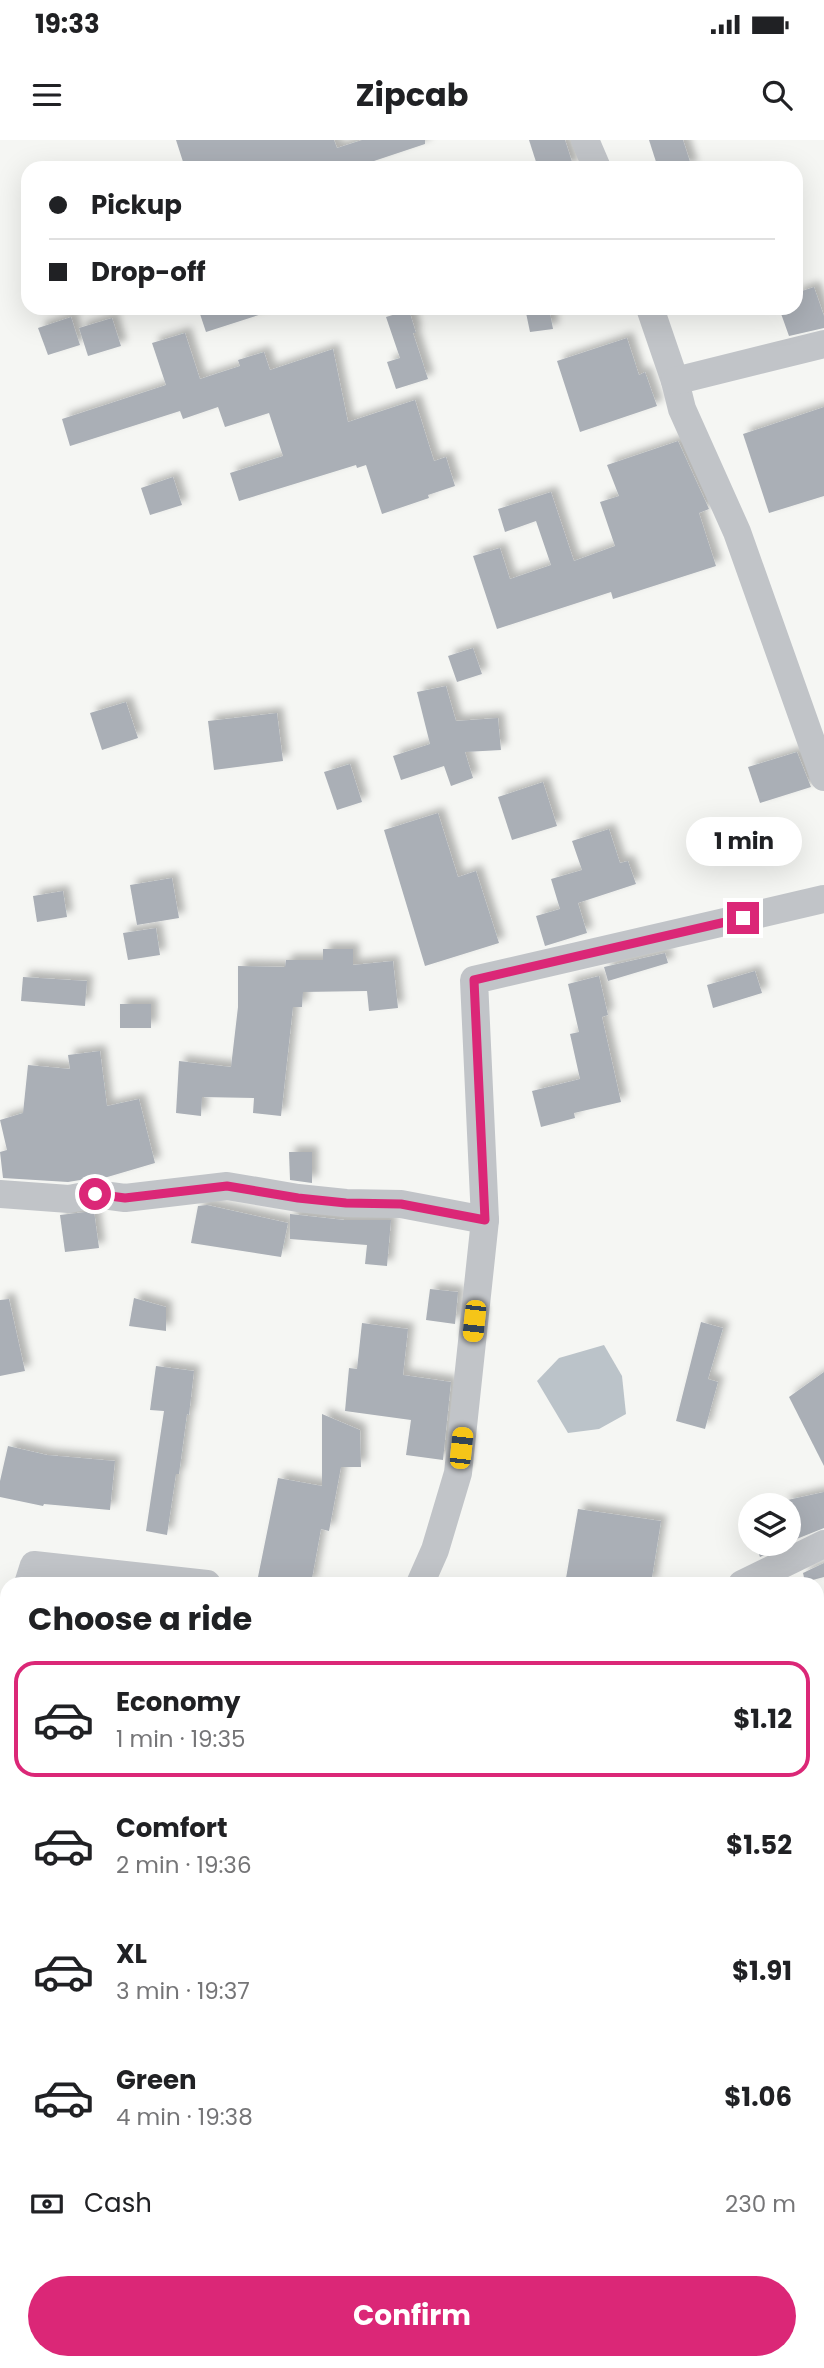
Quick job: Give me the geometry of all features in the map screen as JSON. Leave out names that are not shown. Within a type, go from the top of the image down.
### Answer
[{"type":"street","points":[[585,140],[594,161]]},
{"type":"street","points":[[652,315],[676,381],[682,409],[737,532],[824,777]]},
{"type":"street","points":[[676,381],[824,344]]},
{"type":"street","points":[[423,1577],[435,1550],[458,1473],[485,1220],[474,980],[824,900]]},
{"type":"street","points":[[0,1194],[69,1199],[95,1194],[125,1198],[227,1186],[346,1203],[401,1204],[485,1220]]},
{"type":"street","points":[[756,1577],[824,1544]]},
{"type":"street","points":[[30,1577],[34,1565],[143,1577]]},
{"type":"shaded area","points":[[604,1345],[622,1376],[626,1414],[599,1429],[568,1433],[537,1381],[559,1358]]},
{"type":"building","points":[[176,140],[334,140],[337,148],[362,140],[425,140],[425,144],[374,161],[183,161]]},
{"type":"building","points":[[529,140],[565,140],[572,161],[536,161]]},
{"type":"building","points":[[649,140],[683,140],[690,161],[656,161]]},
{"type":"building","points":[[814,287],[824,316],[824,328],[789,336],[782,315],[803,315],[803,291]]},
{"type":"building","points":[[200,315],[259,315],[206,332]]},
{"type":"building","points":[[411,315],[416,333],[413,333],[428,379],[396,389],[387,362],[400,358],[386,317]]},
{"type":"building","points":[[526,315],[550,315],[553,329],[530,332]]},
{"type":"building","points":[[71,317],[80,345],[48,355],[38,328]]},
{"type":"building","points":[[112,318],[121,346],[88,356],[79,328]]},
{"type":"building","points":[[185,333],[200,379],[240,366],[238,360],[264,352],[270,370],[333,349],[348,422],[415,400],[434,461],[446,457],[455,486],[382,514],[366,465],[357,468],[356,465],[239,501],[230,473],[283,456],[269,413],[225,427],[218,407],[183,419],[180,411],[70,446],[62,419],[166,385],[152,343]]},
{"type":"building","points":[[627,338],[639,375],[645,372],[657,406],[580,432],[557,361]]},
{"type":"building","points":[[824,407],[824,496],[769,513],[743,434]]},
{"type":"building","points":[[678,441],[709,509],[699,513],[716,566],[613,599],[611,592],[497,629],[473,556],[500,548],[510,579],[551,565],[536,521],[505,532],[498,509],[551,492],[574,561],[615,546],[600,502],[619,496],[607,465]]},
{"type":"building","points":[[173,477],[182,505],[150,515],[141,488]]},
{"type":"building","points":[[473,648],[482,674],[457,682],[448,656]]},
{"type":"building","points":[[446,686],[456,721],[498,718],[501,750],[465,752],[473,778],[451,786],[444,766],[401,780],[393,756],[430,744],[417,692]]},
{"type":"building","points":[[126,702],[138,738],[102,750],[90,713]]},
{"type":"building","points":[[277,713],[283,761],[214,770],[208,721]]},
{"type":"building","points":[[797,752],[811,787],[760,803],[748,767]]},
{"type":"building","points":[[350,764],[362,802],[337,810],[324,772]]},
{"type":"building","points":[[543,782],[557,826],[512,840],[498,797]]},
{"type":"building","points":[[438,813],[458,877],[476,871],[499,943],[425,966],[384,830]]},
{"type":"building","points":[[609,829],[620,863],[628,861],[636,884],[578,903],[587,933],[545,946],[536,916],[560,909],[551,879],[582,870],[572,841]]},
{"type":"building","points":[[172,878],[179,918],[137,925],[130,885]]},
{"type":"building","points":[[63,891],[67,917],[37,922],[33,896]]},
{"type":"building","points":[[156,928],[160,955],[128,960],[123,933]]},
{"type":"building","points":[[323,949],[353,949],[353,965],[393,961],[398,1008],[369,1011],[367,991],[303,992],[302,1007],[293,1007],[281,1116],[253,1113],[254,1098],[202,1097],[201,1116],[176,1113],[179,1061],[231,1067],[238,1007],[238,966],[285,967],[286,960],[323,960]]},
{"type":"building","points":[[665,953],[668,963],[608,981],[604,967]]},
{"type":"building","points":[[755,971],[762,993],[713,1008],[707,985]]},
{"type":"building","points":[[599,976],[608,1015],[602,1017],[621,1102],[574,1113],[575,1118],[541,1127],[532,1091],[580,1079],[570,1034],[579,1032],[568,984]]},
{"type":"building","points":[[23,977],[87,981],[85,1006],[21,1001]]},
{"type":"building","points":[[120,1004],[151,1004],[151,1028],[120,1028]]},
{"type":"building","points":[[100,1051],[107,1106],[139,1099],[155,1163],[104,1178],[68,1182],[3,1178],[0,1152],[7,1150],[0,1120],[23,1113],[28,1065],[70,1069],[68,1055]]},
{"type":"building","points":[[289,1152],[312,1152],[312,1183],[290,1180]]},
{"type":"building","points":[[207,1205],[288,1223],[281,1257],[191,1243],[198,1206]]},
{"type":"building","points":[[94,1211],[99,1248],[65,1252],[60,1215]]},
{"type":"building","points":[[290,1214],[344,1220],[391,1220],[387,1266],[365,1264],[367,1245],[290,1239]]},
{"type":"building","points":[[430,1289],[458,1292],[455,1324],[426,1320]]},
{"type":"building","points":[[134,1298],[166,1307],[166,1331],[129,1326]]},
{"type":"building","points":[[9,1299],[25,1371],[0,1376],[0,1300]]},
{"type":"building","points":[[701,1322],[723,1328],[708,1379],[718,1382],[705,1429],[676,1421]]},
{"type":"building","points":[[362,1323],[408,1329],[403,1375],[451,1382],[443,1460],[406,1455],[411,1420],[345,1411],[349,1368],[357,1369]]},
{"type":"building","points":[[156,1366],[194,1371],[189,1415],[187,1414],[167,1535],[146,1531],[164,1411],[150,1410]]},
{"type":"building","points":[[824,1372],[824,1466],[789,1397]]},
{"type":"building","points":[[322,1414],[360,1430],[361,1467],[341,1467],[329,1531],[321,1529],[312,1577],[258,1577],[278,1478],[322,1486]]},
{"type":"building","points":[[8,1446],[47,1455],[115,1461],[110,1510],[43,1506],[0,1497],[0,1481]]},
{"type":"building","points":[[824,1492],[824,1528],[801,1537],[801,1497]]},
{"type":"building","points":[[578,1509],[661,1521],[652,1577],[566,1577]]},
{"type":"building","points":[[824,1563],[824,1577],[804,1577],[803,1573]]},
{"type":"route","points":[[95,1194],[125,1198],[227,1186],[346,1203],[401,1204],[485,1220],[474,980],[743,918]]}]
